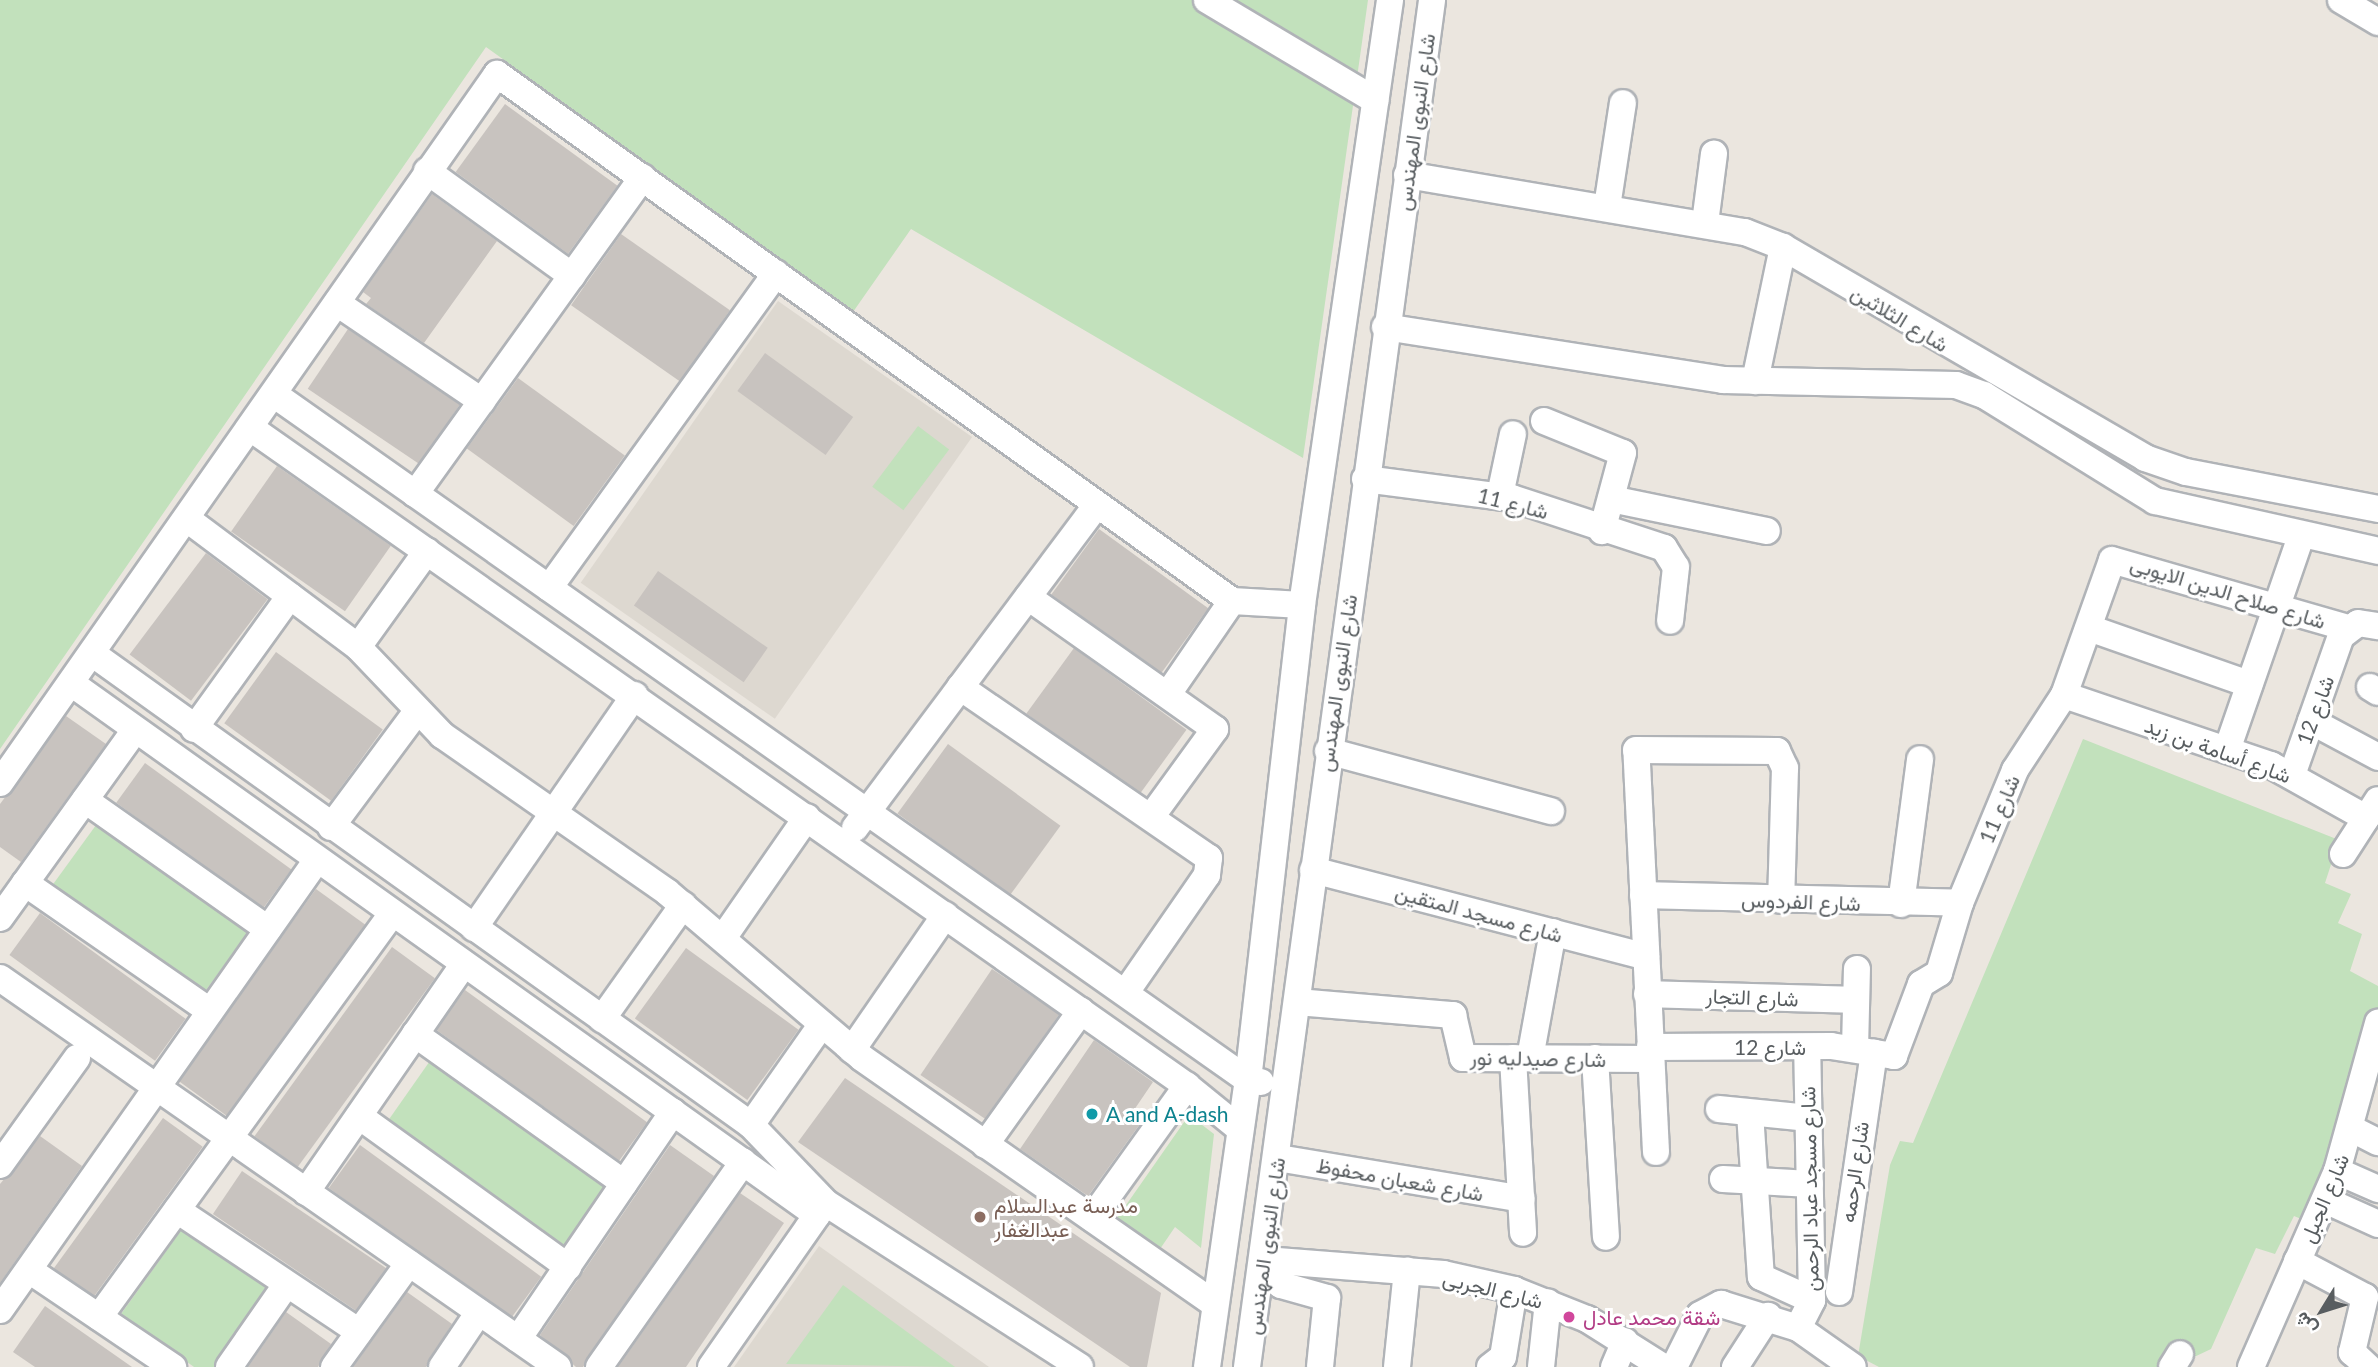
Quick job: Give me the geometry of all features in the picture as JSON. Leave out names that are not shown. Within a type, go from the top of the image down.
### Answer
[{"type":"street","points":[[1208,0],[1376,100]]},
{"type":"street","name":"شارع النبوى المهندس","points":[[1207,1367],[1248,1080],[1302,605],[1343,339],[1390,0]]},
{"type":"street","name":"شارع النبوى المهندس","points":[[1247,1367],[1264,1266],[1328,751],[1432,0]]},
{"type":"street","points":[[2341,0],[2378,22]]},
{"type":"street","points":[[0,783],[252,429],[427,171],[497,74],[1231,601],[1302,605]]},
{"type":"street","points":[[1607,207],[1623,103]]},
{"type":"street","points":[[1705,223],[1714,155]]},
{"type":"street","points":[[427,171],[572,276]]},
{"type":"street","name":"شارع الثلاثين","points":[[1407,176],[1705,223],[1783,247],[1989,385],[2145,497],[2196,515],[2378,551]]},
{"type":"street","points":[[415,494],[642,177]]},
{"type":"street","points":[[1755,381],[1783,247]]},
{"type":"street","points":[[549,588],[776,273]]},
{"type":"street","points":[[337,303],[482,401]]},
{"type":"street","name":"شارع الثلاثين","points":[[1343,339],[1384,335],[1755,381],[1926,379],[1989,385],[2165,466],[2378,509]]},
{"type":"street","points":[[275,395],[1248,1080],[1287,1085]]},
{"type":"street","points":[[1544,421],[1620,448],[1623,459],[1602,531]]},
{"type":"street","points":[[252,429],[635,695],[1187,1086],[1240,1129]]},
{"type":"street","points":[[1500,495],[1513,434]]},
{"type":"street","name":"شارع 11","points":[[1365,479],[1500,495],[1670,553],[1676,567],[1670,621]]},
{"type":"street","points":[[1611,499],[1767,531]]},
{"type":"street","points":[[844,843],[1096,506]]},
{"type":"street","points":[[187,519],[358,647],[417,711],[683,905],[852,1051],[1215,1304]]},
{"type":"street","points":[[2227,750],[2301,536]]},
{"type":"street","points":[[358,647],[427,551]]},
{"type":"street","name":"شارع صلاح الدين الايوبى","points":[[2109,564],[2119,559],[2276,606],[2343,637]]},
{"type":"street","name":"شارع 11","points":[[1878,1053],[1921,984],[1941,969],[1960,903],[2015,770],[2064,695],[2109,564]]},
{"type":"street","points":[[194,729],[290,596]]},
{"type":"street","points":[[1028,597],[1168,694],[1215,732],[1151,817]]},
{"type":"street","points":[[1168,694],[1231,601]]},
{"type":"street","points":[[2343,637],[2378,626]]},
{"type":"street","points":[[2089,628],[2249,684]]},
{"type":"street","name":"شارع 12","points":[[2292,775],[2343,637]]},
{"type":"street","points":[[93,654],[194,729],[751,1125],[821,1209]]},
{"type":"street","points":[[71,683],[463,965],[743,1162],[1080,1367]]},
{"type":"street","points":[[960,687],[1203,852],[1211,867],[1126,992]]},
{"type":"street","points":[[474,928],[635,695]]},
{"type":"street","name":"شارع أسامة بن زيد","points":[[2064,695],[2227,750],[2372,809]]},
{"type":"street","points":[[331,827],[417,711]]},
{"type":"street","points":[[2311,721],[2378,757]]},
{"type":"street","points":[[0,918],[135,730]]},
{"type":"street","points":[[1656,1152],[1636,750],[1767,750],[1784,758],[1781,900]]},
{"type":"street","points":[[1328,751],[1551,811]]},
{"type":"street","points":[[1901,904],[1920,759]]},
{"type":"street","points":[[85,800],[268,929]]},
{"type":"street","points":[[2343,853],[2372,809]]},
{"type":"street","points":[[723,938],[807,817]]},
{"type":"street","points":[[0,1310],[317,860]]},
{"type":"street","name":"شارع مسجد المتقين","points":[[1313,870],[1646,957]]},
{"type":"street","points":[[25,883],[210,1011]]},
{"type":"street","name":"شارع الفردوس","points":[[1643,895],[1901,904],[1960,903]]},
{"type":"street","points":[[602,1019],[683,905]]},
{"type":"street","points":[[99,1317],[392,914]]},
{"type":"street","points":[[852,1051],[945,915]]},
{"type":"street","points":[[1523,1233],[1521,1058],[1553,932]]},
{"type":"street","points":[[306,1192],[463,965]]},
{"type":"street","points":[[1857,970],[1856,1000],[1878,1053]]},
{"type":"street","points":[[0,978],[558,1367]]},
{"type":"street","name":"شارع التجار","points":[[1647,994],[1856,1000]]},
{"type":"street","name":"شارع صيدليه نور","points":[[1297,1002],[1453,1015],[1460,1057],[1595,1058],[1651,1053]]},
{"type":"street","points":[[985,1144],[1081,1011]]},
{"type":"street","name":"شارع الجبل","points":[[2251,1367],[2337,1171],[2352,1129],[2378,1023]]},
{"type":"street","points":[[751,1125],[822,1024]]},
{"type":"street","points":[[415,1034],[624,1183]]},
{"type":"street","name":"شارع 12","points":[[1651,1053],[1807,1047],[1878,1053]]},
{"type":"street","name":"شارع مسجد عباد الرحمن","points":[[1798,1328],[1812,1300],[1807,1047]]},
{"type":"street","name":"شارع الرحمه","points":[[1839,1292],[1878,1053]]},
{"type":"street","points":[[0,1165],[77,1058]]},
{"type":"street","points":[[1595,1058],[1606,1237]]},
{"type":"street","points":[[1092,1218],[1187,1086]]},
{"type":"street","points":[[1719,1110],[1808,1118]]},
{"type":"street","points":[[518,1339],[673,1112]]},
{"type":"street","points":[[1751,1112],[1753,1180],[1761,1277],[1812,1300]]},
{"type":"street","points":[[359,1116],[568,1266]]},
{"type":"street","points":[[2352,1129],[2378,1142]]},
{"type":"street","name":"شارع شعبان محفوظ","points":[[1278,1158],[1522,1199]]},
{"type":"street","points":[[599,1367],[743,1162]]},
{"type":"street","points":[[2337,1171],[2378,1189]]},
{"type":"street","points":[[1723,1179],[1810,1184]]},
{"type":"street","points":[[2325,1200],[2378,1224]]},
{"type":"street","points":[[177,1209],[359,1332]]},
{"type":"street","points":[[711,1367],[821,1209]]},
{"type":"street","points":[[2297,1262],[2365,1297],[2352,1352],[2368,1367]]},
{"type":"street","points":[[334,1367],[409,1263]]},
{"type":"street","points":[[1264,1266],[1281,1285],[1327,1298],[1320,1367]]},
{"type":"street","name":"شارع الجربى","points":[[1264,1266],[1407,1271],[1514,1290],[1548,1302],[1625,1341],[1663,1366]]},
{"type":"street","points":[[29,1270],[173,1367]]},
{"type":"street","points":[[1397,1367],[1407,1271]]},
{"type":"street","points":[[229,1367],[286,1285]]},
{"type":"street","points":[[1490,1367],[1503,1357],[1514,1290]]},
{"type":"street","points":[[1541,1367],[1548,1302]]},
{"type":"street","points":[[1663,1366],[1713,1305],[1768,1316],[1798,1328],[1850,1363]]},
{"type":"street","points":[[442,1367],[479,1312]]},
{"type":"street","points":[[1743,1364],[1768,1316]]},
{"type":"street","points":[[1614,1367],[1625,1341]]},
{"type":"shaded area","points":[[778,301],[972,437],[775,719],[581,583]]},
{"type":"shaded area","points":[[819,1246],[989,1367],[734,1367]]},
{"type":"green space","points":[[0,0],[1368,0],[1303,458],[911,229],[853,312],[486,47],[0,749]]},
{"type":"green space","points":[[918,426],[949,449],[903,510],[872,487]]},
{"type":"green space","points":[[2083,739],[2339,840],[2325,883],[2351,894],[2338,923],[2362,934],[2350,971],[2378,986],[2378,1030],[2313,1224],[2294,1216],[2275,1254],[2256,1248],[2211,1349],[2173,1367],[1879,1367],[1858,1356],[1890,1165],[1900,1141],[1913,1143]]},
{"type":"green space","points":[[99,821],[249,930],[202,995],[52,886]]},
{"type":"green space","points":[[432,1058],[616,1187],[570,1253],[386,1124]]},
{"type":"green space","points":[[1189,1115],[1214,1134],[1201,1248],[1175,1227],[1160,1249],[1117,1218]]},
{"type":"green space","points":[[187,1222],[274,1285],[215,1367],[194,1367],[121,1314]]},
{"type":"green space","points":[[843,1285],[955,1367],[786,1364]]},
{"type":"building","points":[[505,104],[617,186],[568,254],[456,172]]},
{"type":"building","points":[[432,194],[497,241],[424,343],[366,304],[371,298],[363,292]]},
{"type":"building","points":[[621,234],[730,310],[680,382],[571,305]]},
{"type":"building","points":[[348,329],[460,404],[420,464],[308,389]]},
{"type":"building","points":[[765,353],[853,417],[826,455],[737,391]]},
{"type":"building","points":[[518,378],[625,456],[574,526],[467,448]]},
{"type":"building","points":[[277,466],[391,546],[345,611],[231,532]]},
{"type":"building","points":[[1099,529],[1208,608],[1161,674],[1051,595]]},
{"type":"building","points":[[206,553],[267,599],[191,701],[130,654]]},
{"type":"building","points":[[658,571],[768,648],[744,682],[634,605]]},
{"type":"building","points":[[1074,648],[1186,730],[1139,795],[1026,714]]},
{"type":"building","points":[[276,652],[383,730],[331,801],[224,723]]},
{"type":"building","points":[[66,716],[106,744],[21,862],[0,847],[0,804]]},
{"type":"building","points":[[948,744],[1060,826],[1010,895],[897,814]]},
{"type":"building","points":[[145,763],[291,869],[263,909],[116,803]]},
{"type":"building","points":[[316,889],[365,925],[227,1116],[177,1080]]},
{"type":"building","points":[[40,913],[186,1019],[155,1061],[9,955]]},
{"type":"building","points":[[392,947],[435,978],[297,1167],[254,1136]]},
{"type":"building","points":[[686,948],[798,1030],[747,1100],[635,1018]]},
{"type":"building","points":[[992,969],[1059,1014],[988,1120],[920,1075]]},
{"type":"building","points":[[465,990],[647,1122],[618,1162],[436,1030]]},
{"type":"building","name":"A and A-dash","points":[[1094,1040],[1153,1082],[1134,1110],[1145,1117],[1088,1196],[1020,1149]]},
{"type":"building","name":"مدرسة عبدالسلام عبدالغفار","points":[[845,1078],[1161,1293],[1147,1367],[1130,1367],[798,1142]]},
{"type":"building","points":[[163,1118],[203,1147],[93,1297],[54,1268]]},
{"type":"building","points":[[40,1136],[82,1166],[0,1283],[0,1184]]},
{"type":"building","points":[[360,1145],[541,1277],[510,1320],[329,1188]]},
{"type":"building","points":[[670,1145],[714,1176],[583,1367],[576,1367],[540,1335]]},
{"type":"building","points":[[242,1171],[386,1268],[357,1311],[213,1214]]},
{"type":"building","points":[[740,1193],[784,1223],[686,1367],[618,1367]]},
{"type":"building","points":[[407,1292],[452,1324],[426,1367],[353,1367]]},
{"type":"building","points":[[45,1306],[132,1367],[35,1367],[13,1352]]},
{"type":"building","points":[[286,1312],[331,1344],[318,1367],[248,1367]]},
{"type":"place","name":"A and A-dash","points":[[1092,1114]]},
{"type":"place","name":"مدرسة عبدالسلام عبدالغفار","points":[[980,1217]]},
{"type":"place","name":"شقة محمد عادل","points":[[1569,1317]]}]
